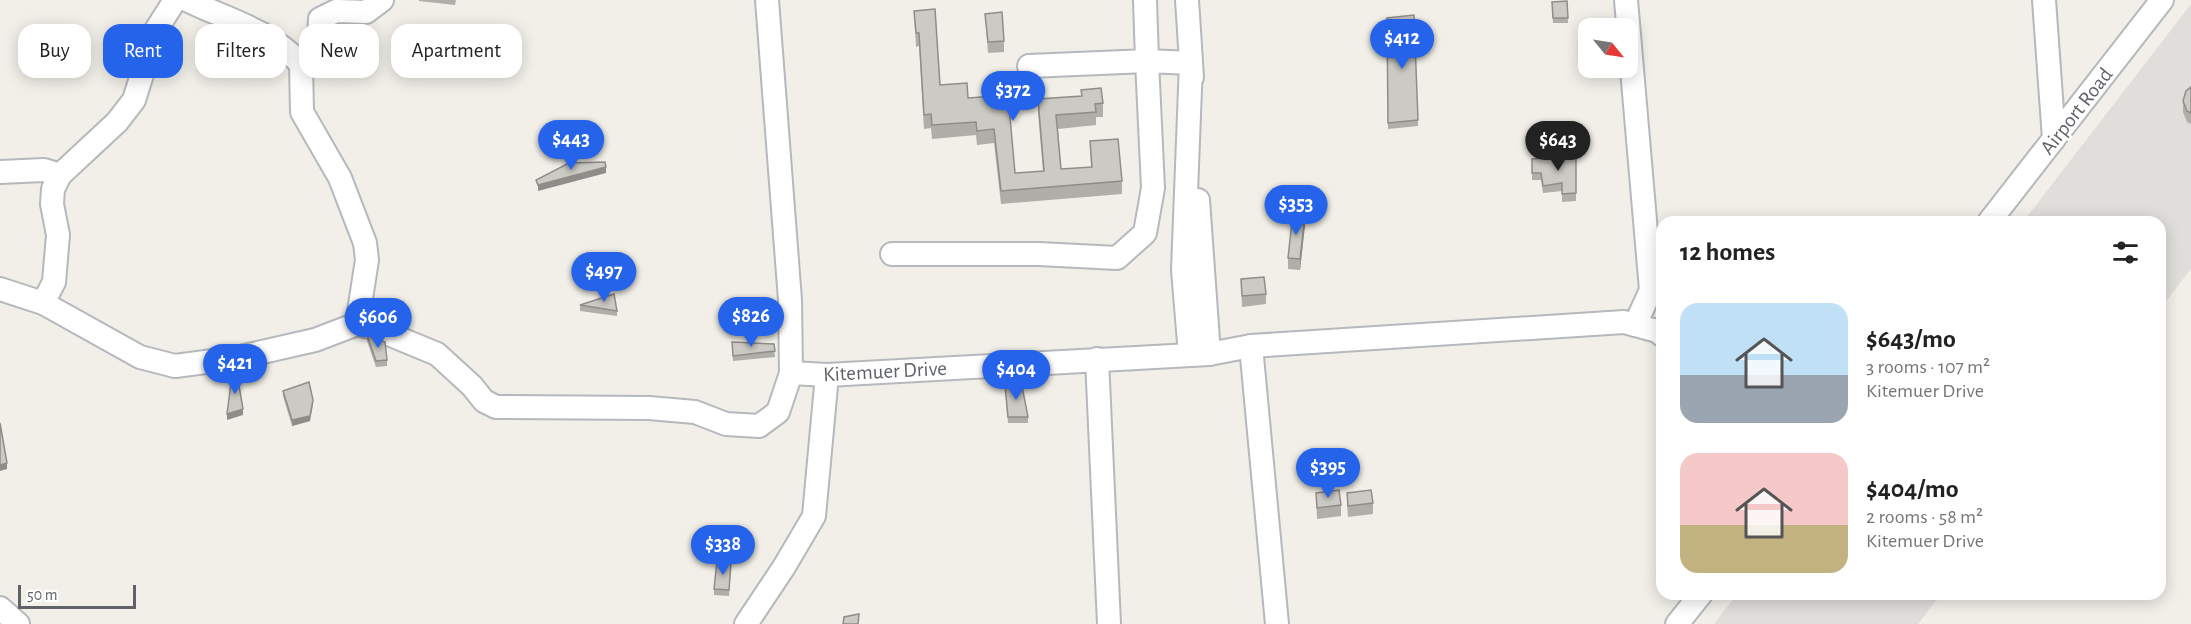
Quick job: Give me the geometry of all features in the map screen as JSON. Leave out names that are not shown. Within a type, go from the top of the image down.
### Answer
[{"type":"street","points":[[43,303],[54,282],[58,235],[52,204],[53,189],[60,175],[117,122],[134,100],[156,30],[175,0]]},
{"type":"street","points":[[187,0],[209,11],[242,22],[271,38],[299,62]]},
{"type":"street","points":[[320,24],[320,19],[336,11],[366,12],[382,0]]},
{"type":"street","points":[[0,289],[43,303],[140,357],[175,366],[236,358],[315,340],[357,324],[374,328],[437,354],[472,386],[484,401],[496,407],[649,408],[695,411],[726,424],[759,426],[778,412],[791,373],[790,300],[767,0]]},
{"type":"street","points":[[892,254],[1039,254],[1117,258],[1145,233],[1153,188],[1145,0]]},
{"type":"street","points":[[1187,0],[1205,327],[1199,355]]},
{"type":"street","points":[[1626,0],[1656,290],[1635,325]]},
{"type":"street","points":[[2044,0],[2054,139]]},
{"type":"street","name":"Airport Road","points":[[1994,216],[2162,0]]},
{"type":"street","points":[[1029,66],[1147,61],[1191,63]]},
{"type":"street","points":[[1191,63],[1183,270],[1199,355]]},
{"type":"street","points":[[301,78],[302,112],[340,178],[365,243],[367,260],[357,324]]},
{"type":"street","points":[[0,172],[44,170],[60,175]]},
{"type":"street","name":"Kitemuer Drive","points":[[791,373],[827,375],[1199,355],[1251,346],[1624,322],[1656,331]]},
{"type":"street","points":[[1251,346],[1277,624]]},
{"type":"street","points":[[1097,359],[1109,624]]},
{"type":"street","points":[[746,624],[784,567],[813,516],[827,375]]},
{"type":"street","points":[[1677,624],[1696,600]]},
{"type":"street","points":[[0,608],[18,624]]},
{"type":"shaded area","points":[[2191,4],[2191,269],[2166,301],[2166,216],[2028,216]]},
{"type":"shaded area","points":[[1732,600],[1936,600],[1918,624],[1714,624]]},
{"type":"building","points":[[1567,1],[1568,18],[1553,18],[1552,2]]},
{"type":"building","points":[[935,9],[940,85],[967,83],[968,98],[1008,95],[1015,173],[1044,171],[1038,99],[1082,96],[1081,90],[1101,88],[1103,103],[1095,104],[1096,112],[1056,115],[1061,169],[1092,167],[1090,141],[1118,139],[1122,181],[1001,191],[994,129],[977,131],[976,122],[932,125],[931,114],[924,115],[919,33],[916,33],[914,11]]},
{"type":"building","points":[[1002,12],[1004,41],[988,42],[985,14]]},
{"type":"building","points":[[1414,15],[1418,120],[1388,123],[1387,18]]},
{"type":"building","points":[[2191,87],[2191,113],[2187,111],[2183,101],[2186,91]]},
{"type":"building","points":[[1576,155],[1576,193],[1562,194],[1562,183],[1543,186],[1541,173],[1532,173],[1532,159]]},
{"type":"building","points":[[605,162],[606,167],[538,185],[536,180],[569,163]]},
{"type":"building","points":[[1293,212],[1305,214],[1300,259],[1288,258]]},
{"type":"building","points":[[1264,277],[1266,294],[1242,296],[1241,279]]},
{"type":"building","points":[[614,294],[617,311],[580,305]]},
{"type":"building","points":[[367,335],[385,342],[387,360],[376,361]]},
{"type":"building","points":[[732,342],[774,344],[775,351],[733,356]]},
{"type":"building","points":[[233,368],[236,368],[243,409],[227,414]]},
{"type":"building","points":[[1021,381],[1028,417],[1008,417],[1005,385]]},
{"type":"building","points":[[309,382],[313,400],[310,416],[292,420],[283,391]]},
{"type":"building","points":[[0,423],[7,463],[0,465]]},
{"type":"building","points":[[1339,490],[1341,505],[1317,508],[1316,493]]},
{"type":"building","points":[[1371,490],[1373,503],[1348,506],[1347,493]]},
{"type":"building","points":[[717,561],[731,562],[729,590],[714,589]]},
{"type":"building","points":[[859,614],[858,624],[843,624],[844,617]]}]
